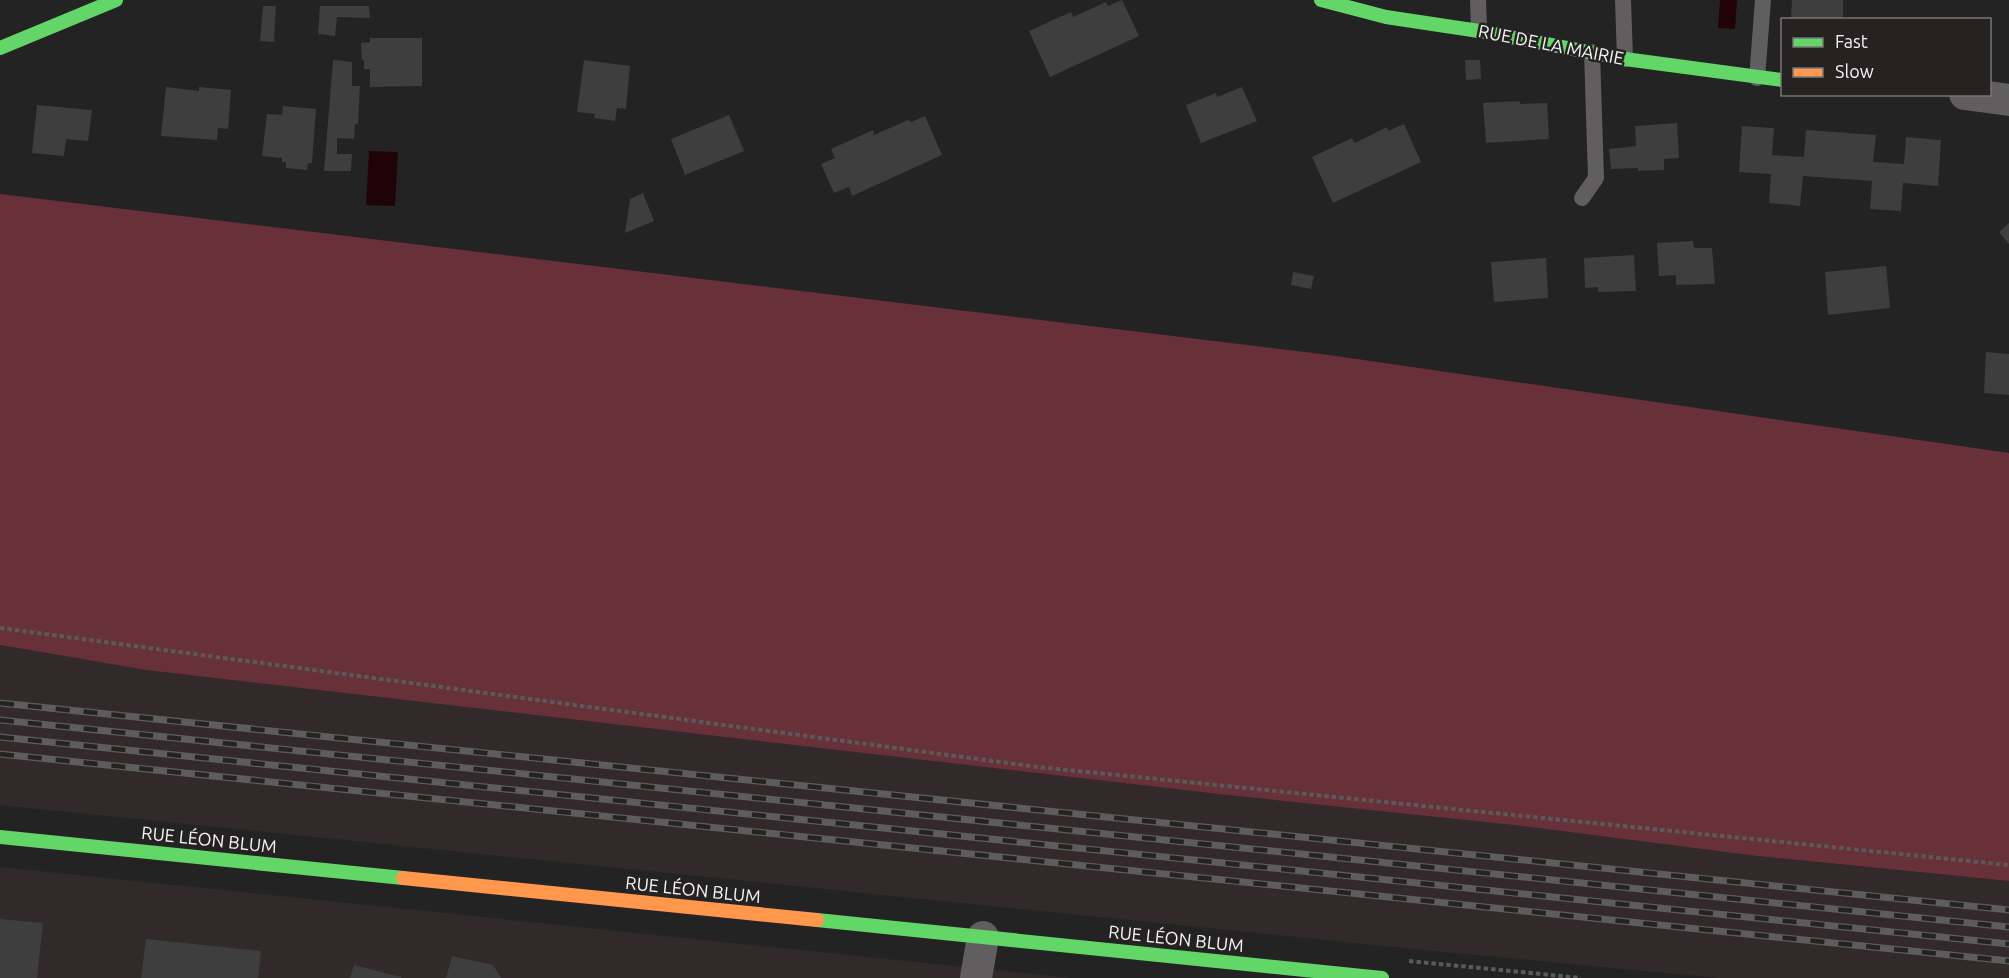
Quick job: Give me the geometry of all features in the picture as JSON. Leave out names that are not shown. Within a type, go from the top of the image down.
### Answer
[{"type":"street","points":[[0,48],[116,0]]},
{"type":"street","name":"RUE DE LA MAIRIE","points":[[1321,0],[1386,17],[1479,31],[1625,59],[1781,80]]},
{"type":"street","points":[[1980,96],[2009,100]]},
{"type":"street","name":"RUE LÉON BLUM","points":[[0,837],[1382,978]]},
{"type":"street","points":[[976,978],[983,937]]},
{"type":"lane","points":[[1478,0],[1479,31]]},
{"type":"lane","points":[[1623,0],[1625,59]]},
{"type":"lane","points":[[1757,78],[1763,0]]},
{"type":"lane","points":[[1582,198],[1596,178],[1592,52]]},
{"type":"path","points":[[0,628],[1038,767],[2009,865]]},
{"type":"shaded area","points":[[1720,0],[1737,0],[1735,29],[1718,28]]},
{"type":"shaded area","points":[[369,151],[398,152],[395,206],[366,205]]},
{"type":"shaded area","points":[[0,194],[1329,355],[2009,453],[2009,881],[1757,856],[1514,825],[1228,795],[146,670],[0,645]]},
{"type":"shaded area","points":[[0,645],[146,670],[1514,825],[1757,856],[2009,881],[2009,978],[1718,978],[0,805]]},
{"type":"shaded area","points":[[0,867],[1071,978],[0,978]]},
{"type":"building","points":[[1122,0],[1139,36],[1050,77],[1029,31],[1071,12],[1073,17],[1106,2],[1108,6]]},
{"type":"building","points":[[1792,0],[1843,0],[1843,18],[1791,18]]},
{"type":"building","points":[[263,6],[276,6],[274,42],[260,41]]},
{"type":"building","points":[[320,6],[369,6],[370,18],[337,17],[335,36],[318,34]]},
{"type":"building","points":[[370,38],[422,38],[422,86],[370,87],[370,69],[364,69],[361,43],[370,42]]},
{"type":"building","points":[[333,60],[352,62],[352,86],[360,86],[358,124],[355,124],[354,139],[337,138],[337,154],[352,154],[351,171],[324,171]]},
{"type":"building","points":[[584,60],[630,66],[626,109],[617,108],[615,121],[594,118],[595,114],[577,112]]},
{"type":"building","points":[[1465,60],[1480,60],[1481,79],[1466,80]]},
{"type":"building","points":[[166,87],[199,91],[199,87],[231,90],[228,129],[218,128],[217,140],[161,136]]},
{"type":"building","points":[[1242,87],[1257,121],[1201,143],[1186,105],[1216,93],[1217,97]]},
{"type":"building","points":[[1520,101],[1520,104],[1547,103],[1549,139],[1486,143],[1483,103]]},
{"type":"building","points":[[37,105],[92,110],[88,141],[66,139],[64,156],[32,153]]},
{"type":"building","points":[[283,106],[316,109],[312,163],[308,163],[307,170],[286,168],[286,162],[282,162],[282,158],[262,156],[267,114],[282,115]]},
{"type":"building","points":[[729,115],[744,151],[685,175],[671,139]]},
{"type":"building","points":[[925,116],[942,155],[852,196],[849,187],[834,193],[821,164],[835,158],[831,149],[873,130],[874,135],[908,120],[911,122]]},
{"type":"building","points":[[1677,123],[1679,158],[1664,159],[1664,170],[1611,169],[1609,149],[1636,146],[1635,126]]},
{"type":"building","points":[[1404,124],[1421,162],[1333,203],[1312,157],[1352,138],[1355,143],[1387,127],[1388,131]]},
{"type":"building","points":[[1742,126],[1774,128],[1772,155],[1804,157],[1806,130],[1876,135],[1873,162],[1904,164],[1906,137],[1941,140],[1938,186],[1903,183],[1901,211],[1870,209],[1872,181],[1803,176],[1800,206],[1769,203],[1771,174],[1739,172]]},
{"type":"building","points":[[643,193],[654,221],[625,233],[630,199]]},
{"type":"building","points":[[2009,223],[2009,244],[1999,232]]},
{"type":"building","points":[[1693,241],[1694,248],[1712,248],[1715,284],[1676,285],[1676,275],[1659,276],[1657,243]]},
{"type":"building","points":[[1634,255],[1636,291],[1598,292],[1598,287],[1585,288],[1584,258]]},
{"type":"building","points":[[1546,258],[1548,298],[1494,302],[1491,262]]},
{"type":"building","points":[[1886,266],[1890,308],[1828,315],[1825,272]]},
{"type":"building","points":[[1293,272],[1314,276],[1311,289],[1291,285]]},
{"type":"building","points":[[1986,352],[2009,354],[2009,395],[1984,393]]},
{"type":"building","points":[[0,919],[43,923],[37,978],[0,978]]},
{"type":"building","points":[[146,939],[261,951],[258,978],[141,978]]},
{"type":"building","points":[[452,956],[493,965],[501,978],[446,978]]},
{"type":"building","points":[[354,965],[401,977],[401,978],[350,978]]},
{"type":"railway","points":[[0,703],[2009,910]]},
{"type":"railway","points":[[0,720],[2009,927]]},
{"type":"railway","points":[[0,737],[2009,944]]},
{"type":"railway","points":[[0,754],[2009,961]]},
{"type":"traffic: fast","points":[[0,48],[116,0]]},
{"type":"traffic: fast","points":[[1321,0],[1386,17],[1479,31],[1625,59],[1781,80]]},
{"type":"traffic: fast","points":[[0,837],[403,878]]},
{"type":"traffic: fast","points":[[817,920],[1382,978]]},
{"type":"traffic: slow","points":[[403,878],[817,920]]}]
